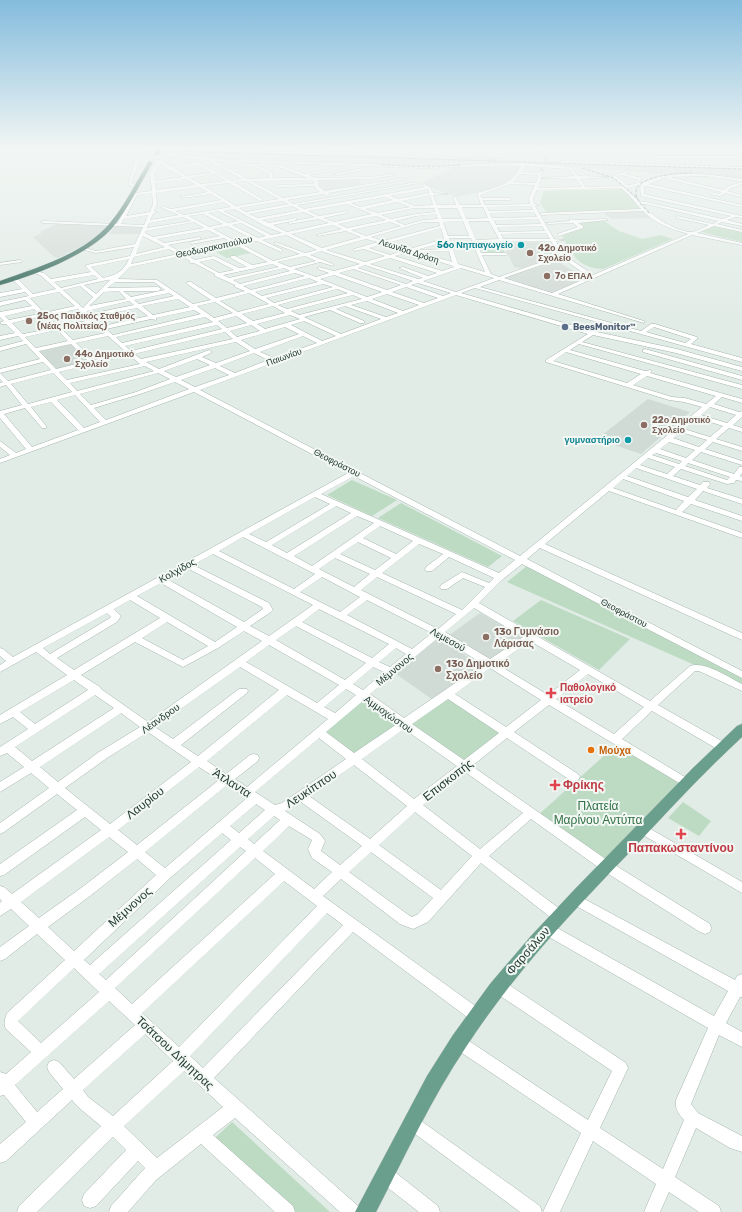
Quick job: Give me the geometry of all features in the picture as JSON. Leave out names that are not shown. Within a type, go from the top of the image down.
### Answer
[{"type":"highway","points":[[0,283],[83,248],[99,238],[110,226],[124,204]]},
{"type":"main road","name":"Φαρσάλων","points":[[365,1212],[436,1076],[476,1015],[498,986],[575,898],[686,783],[723,747],[740,734]]},
{"type":"street","points":[[118,226],[130,204]]},
{"type":"street","points":[[83,309],[128,266],[155,204]]},
{"type":"street","points":[[182,204],[163,207],[195,221],[272,262],[403,313]]},
{"type":"street","points":[[122,218],[209,204]]},
{"type":"street","points":[[229,204],[245,214],[259,219],[273,228],[322,250],[455,294],[592,333],[677,351],[742,368]]},
{"type":"street","points":[[144,229],[185,216],[261,204]]},
{"type":"street","points":[[273,204],[290,213]]},
{"type":"street","name":"Λεωνίδα Δρόση","points":[[290,204],[319,218],[382,243],[642,322]]},
{"type":"street","points":[[245,214],[306,204]]},
{"type":"street","points":[[317,204],[335,213]]},
{"type":"street","points":[[259,219],[344,204]]},
{"type":"street","points":[[348,204],[405,226]]},
{"type":"street","points":[[267,225],[319,218],[335,213],[385,204]]},
{"type":"street","points":[[405,204],[414,207]]},
{"type":"street","points":[[640,204],[648,212],[672,225],[694,234],[742,244]]},
{"type":"street","points":[[649,204],[742,225]]},
{"type":"street","points":[[681,204],[742,217]]},
{"type":"street","points":[[682,211],[702,204]]},
{"type":"street","points":[[732,204],[742,206]]},
{"type":"street","points":[[534,205],[536,212],[541,216]]},
{"type":"street","points":[[534,205],[558,239],[567,259],[594,273]]},
{"type":"street","name":"Θεοδωρακοπούλου","points":[[128,266],[256,238],[414,207],[534,205]]},
{"type":"street","points":[[140,361],[237,340],[331,309],[367,299],[458,267],[436,206]]},
{"type":"street","points":[[459,206],[489,276]]},
{"type":"street","points":[[483,206],[502,241]]},
{"type":"street","points":[[660,210],[667,207]]},
{"type":"street","points":[[219,210],[269,236]]},
{"type":"street","points":[[344,212],[380,227],[374,229]]},
{"type":"street","points":[[487,212],[536,212]]},
{"type":"street","points":[[494,226],[606,220],[595,212]]},
{"type":"street","points":[[217,276],[322,250],[341,242],[347,242],[423,221],[490,219],[541,216],[562,213],[648,212]]},
{"type":"street","points":[[672,219],[688,212]]},
{"type":"street","points":[[204,213],[281,251]]},
{"type":"street","points":[[319,238],[346,229],[372,223],[438,213]]},
{"type":"street","points":[[433,243],[558,239],[580,227],[562,213]]},
{"type":"street","points":[[284,214],[319,238],[336,237]]},
{"type":"street","points":[[519,312],[537,304],[594,273],[608,270],[694,234],[722,220],[742,214]]},
{"type":"street","points":[[678,217],[742,231]]},
{"type":"street","points":[[661,218],[672,225]]},
{"type":"street","points":[[672,225],[686,218]]},
{"type":"street","points":[[144,229],[195,221]]},
{"type":"street","points":[[43,222],[144,229],[178,226],[203,241]]},
{"type":"street","points":[[83,248],[91,252],[99,252],[139,243],[152,238],[242,222]]},
{"type":"street","points":[[684,230],[704,222]]},
{"type":"street","points":[[546,224],[549,232],[558,239]]},
{"type":"street","points":[[364,225],[382,232]]},
{"type":"street","points":[[356,250],[443,226]]},
{"type":"street","points":[[238,230],[253,227]]},
{"type":"street","points":[[259,230],[273,228]]},
{"type":"street","points":[[398,228],[449,243]]},
{"type":"street","points":[[144,229],[152,238],[162,245],[217,276],[301,319],[341,336]]},
{"type":"street","points":[[498,233],[549,232]]},
{"type":"street","points":[[190,244],[224,237]]},
{"type":"street","points":[[162,245],[198,238]]},
{"type":"street","points":[[399,238],[424,245]]},
{"type":"street","points":[[269,245],[298,239]]},
{"type":"street","points":[[184,240],[200,250]]},
{"type":"street","points":[[315,279],[440,240]]},
{"type":"street","points":[[309,244],[315,242]]},
{"type":"street","points":[[341,242],[366,254],[373,252]]},
{"type":"street","points":[[407,250],[449,243],[474,242]]},
{"type":"street","points":[[277,243],[303,255],[331,265]]},
{"type":"street","points":[[102,280],[87,267],[104,259],[169,248]]},
{"type":"street","points":[[364,248],[442,273]]},
{"type":"street","points":[[274,253],[290,249]]},
{"type":"street","points":[[99,252],[104,259]]},
{"type":"street","points":[[246,254],[253,253]]},
{"type":"street","points":[[479,254],[506,254]]},
{"type":"street","points":[[260,256],[267,255]]},
{"type":"street","points":[[360,255],[320,268],[424,306]]},
{"type":"street","points":[[220,260],[240,256]]},
{"type":"street","points":[[192,262],[214,257],[239,270]]},
{"type":"street","points":[[233,257],[271,277]]},
{"type":"street","name":"Θεοφράστου","points":[[0,264],[18,259],[30,271],[41,273],[83,309],[129,354],[140,361],[742,675]]},
{"type":"street","points":[[567,259],[594,273]]},
{"type":"street","name":"Παιωνίου","points":[[0,461],[475,286],[552,260],[567,259]]},
{"type":"street","points":[[227,280],[260,272],[320,261]]},
{"type":"street","points":[[388,272],[414,264]]},
{"type":"street","points":[[354,268],[443,298]]},
{"type":"street","points":[[401,268],[429,278]]},
{"type":"street","points":[[585,268],[594,273]]},
{"type":"street","points":[[237,286],[295,271]]},
{"type":"street","points":[[50,281],[94,273]]},
{"type":"street","points":[[0,338],[96,322],[150,315],[308,277]]},
{"type":"street","points":[[0,304],[102,280],[115,278],[152,280],[229,330],[237,340],[254,352],[274,361]]},
{"type":"street","points":[[9,279],[17,281],[32,296]]},
{"type":"street","points":[[261,298],[322,282]]},
{"type":"street","points":[[189,283],[264,331]]},
{"type":"street","points":[[277,284],[290,291]]},
{"type":"street","points":[[81,285],[95,297]]},
{"type":"street","points":[[511,287],[517,285]]},
{"type":"street","points":[[475,286],[502,292],[537,304],[742,360]]},
{"type":"street","points":[[120,345],[172,333],[273,304],[336,288]]},
{"type":"street","points":[[0,295],[26,290]]},
{"type":"street","points":[[104,290],[167,290]]},
{"type":"street","points":[[95,297],[133,290]]},
{"type":"street","points":[[0,328],[44,314],[83,309],[130,300],[167,290]]},
{"type":"street","points":[[120,292],[182,342]]},
{"type":"street","points":[[483,302],[502,292]]},
{"type":"street","points":[[0,385],[229,330],[319,302],[352,294]]},
{"type":"street","points":[[96,322],[138,306],[178,297]]},
{"type":"street","points":[[26,298],[93,362]]},
{"type":"street","points":[[319,302],[331,309],[362,322],[332,333]]},
{"type":"street","points":[[567,312],[582,304]]},
{"type":"street","points":[[347,305],[386,319]]},
{"type":"street","points":[[0,314],[36,307]]},
{"type":"street","points":[[0,314],[105,423]]},
{"type":"street","points":[[34,350],[206,315]]},
{"type":"street","points":[[619,315],[548,361],[581,363],[608,371],[645,374],[684,390],[721,395],[742,401]]},
{"type":"street","points":[[566,326],[582,316]]},
{"type":"street","points":[[618,326],[632,319]]},
{"type":"street","points":[[0,323],[9,324]]},
{"type":"street","points":[[286,325],[322,343]]},
{"type":"street","points":[[641,333],[653,325],[696,338],[686,345]]},
{"type":"street","points":[[598,348],[628,329]]},
{"type":"street","points":[[663,339],[676,332]]},
{"type":"street","points":[[90,407],[176,380],[303,334]]},
{"type":"street","points":[[632,347],[650,335]]},
{"type":"street","points":[[194,339],[204,347]]},
{"type":"street","points":[[0,348],[27,342]]},
{"type":"street","points":[[577,342],[624,353],[742,387]]},
{"type":"street","points":[[564,350],[581,363],[608,371],[629,385],[673,399],[685,400],[741,414]]},
{"type":"street","points":[[645,351],[742,378]]},
{"type":"street","points":[[629,385],[677,351]]},
{"type":"street","points":[[31,450],[0,413],[159,371],[209,352]]},
{"type":"street","points":[[198,357],[235,375]]},
{"type":"street","points":[[0,371],[44,360]]},
{"type":"street","points":[[66,382],[147,364]]},
{"type":"street","points":[[0,375],[44,428]]},
{"type":"street","points":[[673,399],[684,390]]},
{"type":"street","name":"Μέμνονος","points":[[41,1052],[20,1034],[10,1021],[17,1012],[165,875],[222,826],[251,796],[320,733],[413,653],[463,614],[500,577],[721,395]]},
{"type":"street","points":[[52,399],[83,431]]},
{"type":"street","points":[[668,477],[741,414]]},
{"type":"street","points":[[696,415],[742,430]]},
{"type":"street","points":[[679,429],[742,444]]},
{"type":"street","points":[[713,438],[742,449]]},
{"type":"street","points":[[668,439],[742,464]]},
{"type":"street","points":[[0,443],[15,456]]},
{"type":"street","points":[[656,450],[739,478]]},
{"type":"street","points":[[648,456],[729,482],[739,478],[742,469]]},
{"type":"street","points":[[636,466],[742,502]]},
{"type":"street","name":"Κολχίδος","points":[[0,669],[107,608],[355,472]]},
{"type":"street","points":[[623,477],[742,519]]},
{"type":"street","points":[[677,513],[712,477]]},
{"type":"street","points":[[608,489],[742,536]]},
{"type":"street","points":[[315,494],[447,555],[500,577]]},
{"type":"street","points":[[265,546],[335,504]]},
{"type":"street","points":[[287,556],[356,513]]},
{"type":"street","points":[[293,593],[334,554],[378,524]]},
{"type":"street","name":"Λεμεσού","points":[[243,534],[439,633],[686,783]]},
{"type":"street","points":[[356,538],[398,558]]},
{"type":"street","points":[[354,591],[378,574],[418,541]]},
{"type":"street","points":[[540,545],[742,637]]},
{"type":"street","points":[[213,550],[293,593],[413,653]]},
{"type":"street","points":[[334,554],[463,614]]},
{"type":"street","points":[[429,569],[447,555]]},
{"type":"street","points":[[135,638],[183,664],[215,646],[269,609],[266,605],[186,565]]},
{"type":"street","points":[[444,587],[462,574],[491,587]]},
{"type":"street","name":"Αμμοχώστου","points":[[161,579],[364,695],[530,814],[606,866],[705,928]]},
{"type":"street","points":[[130,596],[215,646]]},
{"type":"street","points":[[340,616],[366,597]]},
{"type":"street","points":[[473,604],[723,747]]},
{"type":"street","name":"Λέανδρου","points":[[0,829],[103,755],[147,728],[319,605]]},
{"type":"street","points":[[50,658],[114,620],[116,616],[107,608]]},
{"type":"street","points":[[0,720],[166,618]]},
{"type":"street","points":[[295,622],[391,672]]},
{"type":"street","name":"Λευκίππου","points":[[89,974],[273,810],[281,809],[301,796],[530,636]]},
{"type":"street","points":[[317,708],[395,644]]},
{"type":"street","name":"Άτλαντα","points":[[36,648],[96,689],[147,728],[316,837],[319,841],[314,849],[315,853],[339,873],[405,920],[413,923],[423,918],[442,897]]},
{"type":"street","points":[[0,651],[12,662]]},
{"type":"street","points":[[239,662],[336,719]]},
{"type":"street","points":[[615,739],[695,667],[701,668],[742,688]]},
{"type":"street","name":"Επισκοπής","points":[[314,896],[415,805],[586,670]]},
{"type":"street","points":[[96,689],[3,749],[32,767],[84,811],[138,852],[165,875]]},
{"type":"street","name":"Λαυρίου","points":[[0,910],[110,830],[199,761],[286,690]]},
{"type":"street","points":[[173,745],[243,691]]},
{"type":"street","points":[[448,694],[508,732],[574,777]]},
{"type":"street","points":[[0,788],[120,708]]},
{"type":"street","points":[[13,712],[35,729]]},
{"type":"street","points":[[320,733],[559,916]]},
{"type":"street","points":[[0,955],[138,852],[226,779],[254,758]]},
{"type":"street","points":[[301,796],[442,897],[480,856],[530,814]]},
{"type":"street","points":[[0,871],[84,811]]},
{"type":"street","points":[[36,1122],[2,1084],[41,1052],[254,850],[288,820]]},
{"type":"street","points":[[222,826],[284,874],[476,1015]]},
{"type":"street","points":[[642,829],[742,888]]},
{"type":"street","points":[[132,1013],[284,874]]},
{"type":"street","name":"Τσάτσου Δήμητρας","points":[[0,891],[12,901],[37,928],[352,1212]]},
{"type":"street","points":[[575,898],[740,986],[716,1026],[684,1100],[688,1112],[652,1212]]},
{"type":"street","points":[[25,1212],[181,1059],[326,905]]},
{"type":"street","points":[[203,1079],[352,924]]},
{"type":"street","points":[[547,930],[742,1040]]},
{"type":"street","points":[[498,986],[621,1068],[551,1212]]},
{"type":"street","points":[[0,1155],[146,1025]]},
{"type":"street","points":[[458,1042],[590,1132],[713,1212]]},
{"type":"street","points":[[54,1067],[90,1108],[113,1126],[156,1168]]},
{"type":"street","points":[[117,1212],[156,1168],[202,1135],[235,1108]]},
{"type":"street","points":[[688,1112],[736,1142],[742,1144]]},
{"type":"street","points":[[412,1123],[534,1212]]},
{"type":"street","points":[[202,1135],[286,1212]]},
{"type":"street","points":[[90,1200],[137,1150]]},
{"type":"street","points":[[385,1175],[432,1212]]},
{"type":"shaded area","points":[[643,211],[652,218],[612,219],[602,212]]},
{"type":"shaded area","points":[[56,224],[108,226],[90,242],[58,258],[53,256],[33,237]]},
{"type":"shaded area","points":[[115,226],[144,226],[140,234],[109,234]]},
{"type":"shaded area","name":"42ο Δημοτικό Σχολείο","points":[[545,242],[554,257],[522,268],[514,267],[503,243]]},
{"type":"shaded area","name":"7ο ΕΠΑΛ","points":[[557,261],[585,278],[551,293],[505,278]]},
{"type":"shaded area","name":"44ο Δημοτικό Σχολείο","points":[[70,343],[90,362],[56,369],[38,350]]},
{"type":"shaded area","name":"22ο Δημοτικό Σχολείο","points":[[648,399],[690,412],[641,454],[597,439]]},
{"type":"shaded area","name":"13ο Γυμνάσιο Λάρισας","points":[[480,613],[524,638],[492,662],[448,636]]},
{"type":"shaded area","name":"13ο Δημοτικό Σχολείο","points":[[436,638],[482,665],[433,700],[396,674]]},
{"type":"green space","points":[[540,204],[636,204],[640,209],[547,213]]},
{"type":"green space","points":[[604,221],[619,231],[642,239],[661,235],[673,239],[603,269],[588,266],[573,255],[562,236],[583,227],[577,222]]},
{"type":"green space","points":[[715,226],[742,232],[742,242],[701,232]]},
{"type":"green space","points":[[500,242],[505,253],[485,254],[480,243]]},
{"type":"green space","points":[[235,244],[251,253],[227,258],[211,249]]},
{"type":"green space","points":[[352,480],[397,500],[372,516],[327,495]]},
{"type":"green space","points":[[401,503],[502,556],[488,567],[378,518]]},
{"type":"green space","points":[[528,565],[742,677],[742,686],[507,582]]},
{"type":"green space","points":[[541,600],[630,639],[599,670],[513,621]]},
{"type":"green space","points":[[448,694],[508,732],[464,767],[405,724]]},
{"type":"green space","points":[[364,695],[405,724],[354,760],[320,733]]},
{"type":"green space","name":"Πλατεία Μαρίνου Αντύπα","points":[[617,744],[680,782],[603,862],[536,817]]},
{"type":"green space","points":[[683,802],[711,821],[699,836],[668,818]]},
{"type":"green space","points":[[232,1122],[330,1212],[295,1212],[215,1138]]},
{"type":"railway","points":[[641,204],[649,213]]},
{"type":"place","name":"56ο Νηπιαγωγείο","points":[[521,245]]},
{"type":"place","name":"42ο Δημοτικό Σχολείο","points":[[530,253]]},
{"type":"place","name":"7ο ΕΠΑΛ","points":[[547,276]]},
{"type":"place","name":"25ος Παιδικός Σταθμός (Νέας Πολιτείας)","points":[[29,321]]},
{"type":"place","name":"BeesMonitor™","points":[[565,327]]},
{"type":"place","name":"44ο Δημοτικό Σχολείο","points":[[67,359]]},
{"type":"place","name":"22ο Δημοτικό Σχολείο","points":[[644,425]]},
{"type":"place","name":"γυμναστήριο","points":[[628,440]]},
{"type":"place","name":"13ο Γυμνάσιο Λάρισας","points":[[486,637]]},
{"type":"place","name":"13ο Δημοτικό Σχολείο","points":[[438,669]]},
{"type":"place","name":"Παθολογικό ιατρείο","points":[[551,693]]},
{"type":"place","name":"Μούχα","points":[[591,750]]},
{"type":"place","name":"Φρίκης","points":[[555,785]]},
{"type":"place","name":"Παπακωσταντίνου","points":[[681,834]]}]
